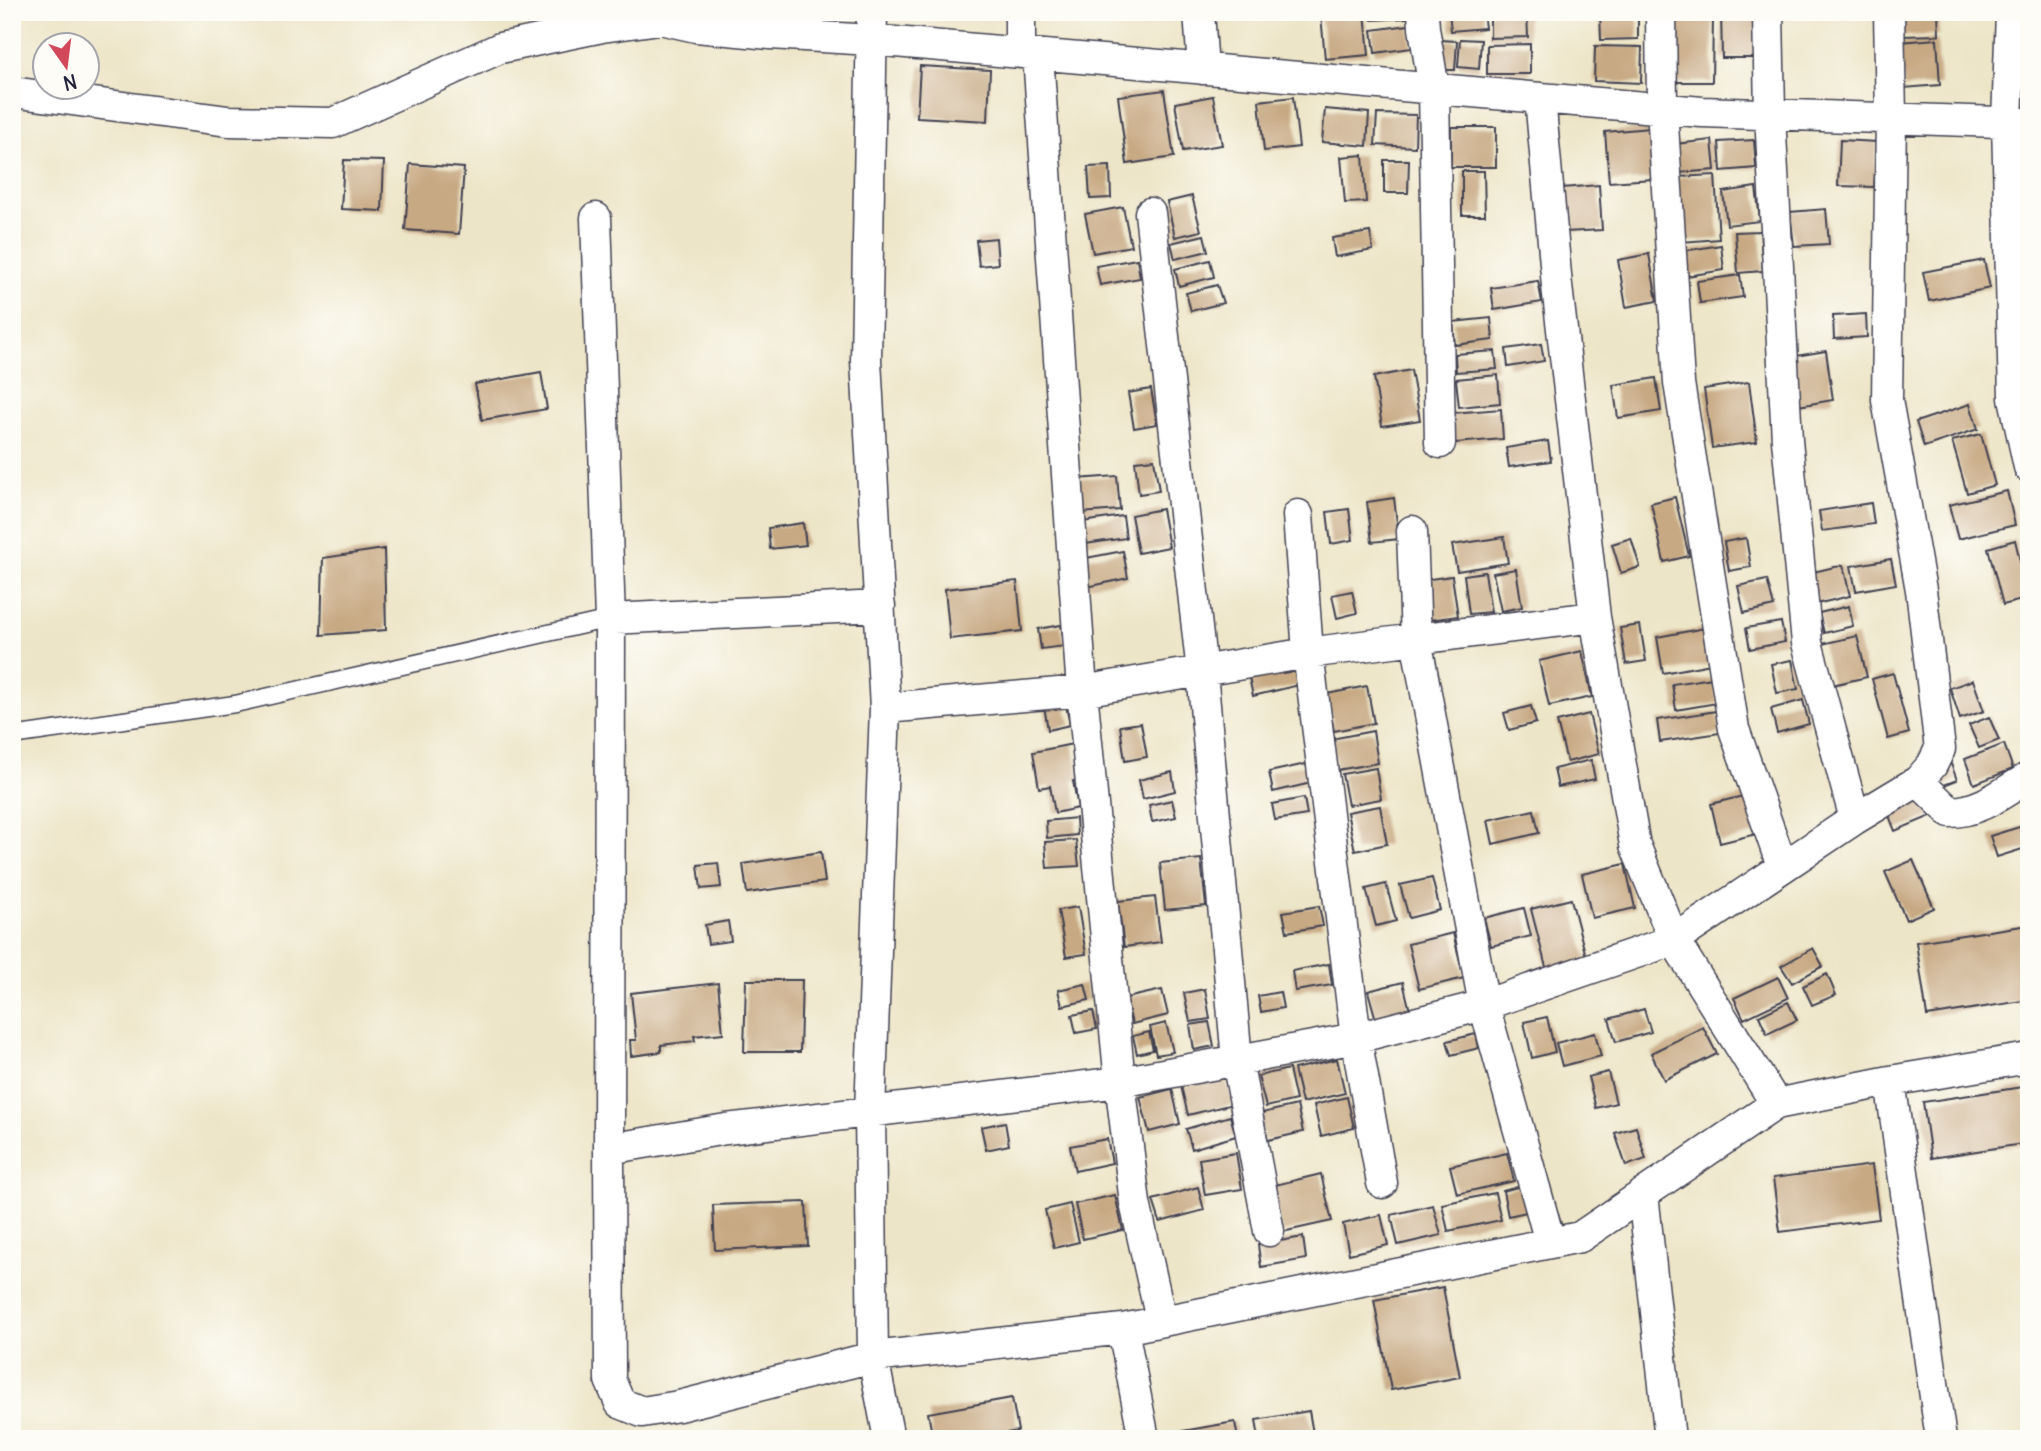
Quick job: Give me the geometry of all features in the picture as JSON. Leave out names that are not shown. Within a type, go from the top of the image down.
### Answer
[{"type":"street","points":[[1020,12],[1029,54],[1082,691],[1120,1082],[1135,1203],[1161,1320]]},
{"type":"street","points":[[1199,12],[1203,69]]},
{"type":"street","points":[[1423,12],[1434,89],[1440,443]]},
{"type":"street","points":[[1661,12],[1662,108],[1679,383],[1734,729],[1782,866]]},
{"type":"street","points":[[1768,12],[1770,114],[1787,440],[1807,643],[1855,819]]},
{"type":"street","points":[[609,1149],[726,1129],[1120,1082],[1356,1038],[1484,1005],[1674,940],[1782,866],[1918,781],[1932,765],[1940,749],[1921,590],[1887,400],[1891,118],[1889,12]]},
{"type":"street","points":[[2011,12],[2018,123],[2014,398],[2029,467]]},
{"type":"street","points":[[12,92],[228,121],[333,123],[500,48],[602,27],[660,19],[696,27],[770,34],[872,26],[1029,54],[1662,108],[2018,123]]},
{"type":"street","points":[[872,26],[866,360],[885,708],[870,1112],[873,1357],[889,1439]]},
{"type":"street","points":[[1540,98],[1557,286],[1595,617],[1635,845],[1674,940],[1776,1104]]},
{"type":"street","points":[[1150,214],[1202,672],[1237,1060],[1269,1231]]},
{"type":"street","points":[[596,218],[610,619],[610,1380],[620,1403],[642,1412],[679,1406],[873,1357],[1123,1329],[1580,1237],[1776,1104],[1889,1081],[2029,1058]]},
{"type":"street","points":[[1298,515],[1308,653],[1356,1038],[1382,1183]]},
{"type":"street","points":[[1412,531],[1416,639],[1484,1005],[1549,1242]]},
{"type":"street","points":[[610,619],[880,606]]},
{"type":"street","points":[[885,708],[1082,691],[1308,653],[1595,617]]},
{"type":"street","points":[[1918,781],[1950,813],[1978,807],[2029,776]]},
{"type":"street","points":[[1889,1081],[1941,1439]]},
{"type":"street","points":[[1643,1194],[1670,1439]]},
{"type":"street","points":[[1123,1329],[1144,1439]]},
{"type":"lane","points":[[12,736],[235,705],[610,619]]},
{"type":"building","points":[[1365,12],[1369,55],[1325,59],[1321,15]]},
{"type":"building","points":[[1372,12],[1408,12],[1408,18],[1372,20]]},
{"type":"building","points":[[1449,12],[1483,12],[1485,28],[1451,31]]},
{"type":"building","points":[[1490,12],[1527,12],[1528,37],[1490,38]]},
{"type":"building","points":[[1600,12],[1638,12],[1638,39],[1601,40]]},
{"type":"building","points":[[1721,12],[1759,12],[1759,58],[1722,58]]},
{"type":"building","points":[[1902,12],[1938,12],[1939,35],[1902,36]]},
{"type":"building","points":[[1676,16],[1713,17],[1712,82],[1675,82]]},
{"type":"building","points":[[2027,17],[2029,48],[2025,48]]},
{"type":"building","points":[[1409,25],[1412,48],[1375,53],[1372,30]]},
{"type":"building","points":[[1460,39],[1481,40],[1479,69],[1458,67]]},
{"type":"building","points":[[1937,39],[1940,85],[1904,88],[1900,42]]},
{"type":"building","points":[[1439,40],[1457,41],[1455,70],[1437,70]]},
{"type":"building","points":[[1530,44],[1530,74],[1487,74],[1487,45]]},
{"type":"building","points":[[1595,46],[1642,47],[1641,83],[1594,81]]},
{"type":"building","points":[[920,66],[990,70],[988,121],[917,117]]},
{"type":"building","points":[[1164,90],[1174,157],[1127,164],[1118,96]]},
{"type":"building","points":[[1213,96],[1222,145],[1183,151],[1175,103]]},
{"type":"building","points":[[1293,97],[1299,147],[1264,151],[1259,101]]},
{"type":"building","points":[[1325,109],[1369,113],[1367,146],[1322,142]]},
{"type":"building","points":[[1377,114],[1416,115],[1415,147],[1375,145]]},
{"type":"building","points":[[1451,127],[1496,127],[1496,167],[1451,167]]},
{"type":"building","points":[[1650,128],[1653,179],[1609,182],[1605,132]]},
{"type":"building","points":[[1712,140],[1715,170],[1678,173],[1675,144]]},
{"type":"building","points":[[1754,140],[1756,168],[1721,171],[1719,142]]},
{"type":"building","points":[[1840,140],[1877,142],[1874,187],[1838,186]]},
{"type":"building","points":[[1363,155],[1366,202],[1345,203],[1341,157]]},
{"type":"building","points":[[344,160],[384,161],[382,211],[341,209]]},
{"type":"building","points":[[1384,160],[1409,160],[1408,193],[1384,193]]},
{"type":"building","points":[[410,164],[464,168],[459,234],[405,230]]},
{"type":"building","points":[[1110,166],[1111,198],[1090,199],[1088,167]]},
{"type":"building","points":[[1462,171],[1484,171],[1485,215],[1462,215]]},
{"type":"building","points":[[1715,175],[1719,239],[1682,242],[1677,177]]},
{"type":"building","points":[[1599,185],[1602,230],[1565,232],[1562,188]]},
{"type":"building","points":[[1756,187],[1760,221],[1727,225],[1723,192]]},
{"type":"building","points":[[1192,196],[1201,231],[1175,237],[1167,202]]},
{"type":"building","points":[[1123,207],[1131,246],[1093,253],[1085,214]]},
{"type":"building","points":[[1826,209],[1829,244],[1794,246],[1790,212]]},
{"type":"building","points":[[1760,231],[1763,271],[1738,273],[1735,232]]},
{"type":"building","points":[[1370,232],[1373,250],[1335,257],[1332,238]]},
{"type":"building","points":[[1204,235],[1208,251],[1175,259],[1171,243]]},
{"type":"building","points":[[996,238],[998,264],[979,266],[976,240]]},
{"type":"building","points":[[1721,245],[1724,270],[1687,276],[1683,251]]},
{"type":"building","points":[[1649,254],[1657,301],[1626,307],[1618,260]]},
{"type":"building","points":[[1137,259],[1140,278],[1100,285],[1096,266]]},
{"type":"building","points":[[1210,260],[1214,277],[1179,286],[1175,269]]},
{"type":"building","points":[[1984,260],[1990,288],[1929,301],[1923,272]]},
{"type":"building","points":[[1740,275],[1743,297],[1700,303],[1697,281]]},
{"type":"building","points":[[1538,281],[1542,302],[1494,310],[1491,288]]},
{"type":"building","points":[[1217,285],[1223,303],[1191,311],[1186,293]]},
{"type":"building","points":[[1866,314],[1867,337],[1834,339],[1833,316]]},
{"type":"building","points":[[1491,318],[1493,340],[1455,345],[1453,322]]},
{"type":"building","points":[[1541,344],[1544,361],[1508,367],[1506,349]]},
{"type":"building","points":[[1495,351],[1497,369],[1456,372],[1455,354]]},
{"type":"building","points":[[1826,351],[1833,400],[1798,406],[1790,357]]},
{"type":"building","points":[[1411,370],[1420,420],[1382,426],[1374,377]]},
{"type":"building","points":[[541,372],[547,409],[482,420],[475,384]]},
{"type":"building","points":[[1498,375],[1500,403],[1459,407],[1456,379]]},
{"type":"building","points":[[1656,378],[1661,411],[1618,418],[1613,385]]},
{"type":"building","points":[[1749,382],[1757,442],[1712,448],[1704,389]]},
{"type":"building","points":[[1151,389],[1157,424],[1134,428],[1128,393]]},
{"type":"building","points":[[1970,404],[1978,429],[1924,447],[1916,422]]},
{"type":"building","points":[[1501,409],[1503,439],[1455,443],[1452,413]]},
{"type":"building","points":[[1981,434],[1995,485],[1967,493],[1952,441]]},
{"type":"building","points":[[1548,441],[1551,461],[1509,467],[1506,448]]},
{"type":"building","points":[[1154,459],[1159,491],[1139,494],[1135,461]]},
{"type":"building","points":[[1117,476],[1120,510],[1080,513],[1077,479]]},
{"type":"building","points":[[2007,491],[2015,525],[1958,539],[1949,505]]},
{"type":"building","points":[[1675,497],[1689,556],[1664,562],[1651,503]]},
{"type":"building","points":[[1394,498],[1399,539],[1372,542],[1367,502]]},
{"type":"building","points":[[1871,503],[1874,524],[1822,531],[1819,511]]},
{"type":"building","points":[[1162,509],[1169,547],[1138,553],[1131,515]]},
{"type":"building","points":[[1349,509],[1353,540],[1331,544],[1327,512]]},
{"type":"building","points":[[1123,516],[1126,538],[1085,544],[1082,522]]},
{"type":"building","points":[[803,523],[806,545],[770,549],[768,528]]},
{"type":"building","points":[[1504,537],[1508,563],[1457,571],[1452,545]]},
{"type":"building","points":[[1631,538],[1640,567],[1621,573],[1612,544]]},
{"type":"building","points":[[1746,538],[1751,567],[1729,571],[1724,542]]},
{"type":"building","points":[[2015,540],[2029,598],[2003,605],[1988,548]]},
{"type":"building","points":[[384,549],[386,630],[321,635],[323,558]]},
{"type":"building","points":[[1123,551],[1128,578],[1087,587],[1081,559]]},
{"type":"building","points":[[1891,559],[1896,584],[1856,591],[1851,566]]},
{"type":"building","points":[[1843,565],[1850,596],[1812,605],[1805,574]]},
{"type":"building","points":[[1516,569],[1522,607],[1501,611],[1493,573]]},
{"type":"building","points":[[1485,572],[1491,612],[1469,614],[1464,575]]},
{"type":"building","points":[[1452,576],[1458,616],[1429,620],[1423,580]]},
{"type":"building","points":[[1767,580],[1774,606],[1744,613],[1738,586]]},
{"type":"building","points":[[1017,581],[1022,631],[950,639],[945,589]]},
{"type":"building","points":[[1352,591],[1357,613],[1337,618],[1332,595]]},
{"type":"building","points":[[1849,606],[1853,626],[1824,633],[1819,613]]},
{"type":"building","points":[[1781,622],[1785,642],[1750,649],[1746,628]]},
{"type":"building","points":[[1061,625],[1065,646],[1041,649],[1038,629]]},
{"type":"building","points":[[1640,625],[1646,661],[1626,664],[1620,628]]},
{"type":"building","points":[[1705,628],[1711,664],[1663,673],[1657,637]]},
{"type":"building","points":[[1857,636],[1867,677],[1832,685],[1822,644]]},
{"type":"building","points":[[1582,651],[1592,697],[1549,706],[1539,661]]},
{"type":"building","points":[[1792,660],[1798,689],[1777,693],[1771,664]]},
{"type":"building","points":[[1294,662],[1299,685],[1253,696],[1248,673]]},
{"type":"building","points":[[1893,673],[1909,733],[1888,739],[1872,679]]},
{"type":"building","points":[[1713,678],[1717,703],[1676,710],[1672,684]]},
{"type":"building","points":[[1973,680],[1984,711],[1960,719],[1950,688]]},
{"type":"building","points":[[1367,686],[1374,723],[1334,731],[1327,694]]},
{"type":"building","points":[[1803,700],[1809,724],[1777,733],[1771,709]]},
{"type":"building","points":[[1065,701],[1070,725],[1048,730],[1044,706]]},
{"type":"building","points":[[1531,706],[1536,723],[1509,730],[1504,713]]},
{"type":"building","points":[[1717,711],[1720,733],[1660,742],[1657,720]]},
{"type":"building","points":[[1589,714],[1599,754],[1567,762],[1557,722]]},
{"type":"building","points":[[1989,717],[1999,740],[1979,748],[1969,725]]},
{"type":"building","points":[[1141,723],[1147,757],[1125,761],[1120,726]]},
{"type":"building","points":[[1373,731],[1378,763],[1337,770],[1331,739]]},
{"type":"building","points":[[1073,744],[1080,780],[1073,781],[1078,808],[1055,813],[1050,786],[1039,788],[1033,752]]},
{"type":"building","points":[[2004,744],[2013,769],[1974,784],[1965,759]]},
{"type":"building","points":[[1591,760],[1595,779],[1558,787],[1554,769]]},
{"type":"building","points":[[1306,764],[1311,783],[1273,792],[1269,772]]},
{"type":"building","points":[[1951,764],[1957,780],[1934,789],[1928,772]]},
{"type":"building","points":[[1376,768],[1381,799],[1348,805],[1342,774]]},
{"type":"building","points":[[1172,772],[1175,791],[1143,799],[1139,780]]},
{"type":"building","points":[[1921,790],[1931,816],[1895,831],[1885,805]]},
{"type":"building","points":[[1747,795],[1756,834],[1720,843],[1711,804]]},
{"type":"building","points":[[1304,798],[1307,815],[1275,820],[1272,804]]},
{"type":"building","points":[[1172,800],[1176,817],[1152,822],[1149,805]]},
{"type":"building","points":[[1380,806],[1387,844],[1355,851],[1347,812]]},
{"type":"building","points":[[1534,810],[1539,833],[1493,844],[1488,820]]},
{"type":"building","points":[[1076,818],[1077,835],[1047,838],[1046,821]]},
{"type":"building","points":[[2029,824],[2029,847],[1997,857],[1990,836]]},
{"type":"building","points":[[1076,840],[1079,866],[1047,868],[1045,842]]},
{"type":"building","points":[[821,852],[825,882],[747,893],[743,864]]},
{"type":"building","points":[[1201,859],[1206,906],[1165,910],[1160,863]]},
{"type":"building","points":[[1913,860],[1934,908],[1906,920],[1885,872]]},
{"type":"building","points":[[718,863],[721,887],[701,889],[698,865]]},
{"type":"building","points":[[1625,864],[1635,908],[1592,918],[1582,874]]},
{"type":"building","points":[[1432,878],[1440,910],[1409,918],[1400,885]]},
{"type":"building","points":[[1386,884],[1396,921],[1376,926],[1366,889]]},
{"type":"building","points":[[1155,897],[1161,942],[1124,947],[1118,901]]},
{"type":"building","points":[[1571,899],[1588,964],[1548,975],[1531,909]]},
{"type":"building","points":[[1319,906],[1323,926],[1287,932],[1283,912]]},
{"type":"building","points":[[1078,907],[1086,954],[1066,957],[1058,910]]},
{"type":"building","points":[[1524,908],[1531,936],[1491,946],[1484,918]]},
{"type":"building","points":[[728,921],[731,941],[708,944],[705,925]]},
{"type":"building","points":[[2029,925],[2029,1000],[1927,1016],[1916,942]]},
{"type":"building","points":[[1453,933],[1464,978],[1419,989],[1408,944]]},
{"type":"building","points":[[1813,948],[1823,966],[1792,983],[1781,966]]},
{"type":"building","points":[[1329,964],[1332,985],[1295,991],[1292,971]]},
{"type":"building","points":[[1827,974],[1836,995],[1812,1005],[1803,986]]},
{"type":"building","points":[[1778,977],[1788,998],[1744,1019],[1734,998]]},
{"type":"building","points":[[746,980],[802,980],[800,1052],[744,1052]]},
{"type":"building","points":[[1403,982],[1410,1011],[1376,1020],[1368,991]]},
{"type":"building","points":[[718,983],[723,1033],[694,1036],[695,1041],[661,1045],[661,1052],[631,1056],[630,1040],[636,1040],[631,993]]},
{"type":"building","points":[[1085,984],[1089,1000],[1062,1006],[1058,990]]},
{"type":"building","points":[[1205,989],[1210,1019],[1190,1022],[1184,993]]},
{"type":"building","points":[[1162,990],[1168,1015],[1132,1024],[1126,998]]},
{"type":"building","points":[[1280,992],[1283,1008],[1261,1012],[1258,996]]},
{"type":"building","points":[[1788,1002],[1797,1020],[1767,1034],[1759,1016]]},
{"type":"building","points":[[1644,1009],[1651,1032],[1616,1042],[1609,1019]]},
{"type":"building","points":[[1093,1011],[1097,1029],[1076,1033],[1072,1015]]},
{"type":"building","points":[[1547,1017],[1555,1052],[1532,1058],[1524,1022]]},
{"type":"building","points":[[1209,1022],[1214,1046],[1194,1050],[1190,1025]]},
{"type":"building","points":[[1166,1023],[1173,1052],[1156,1055],[1150,1027]]},
{"type":"building","points":[[1703,1027],[1717,1054],[1664,1080],[1651,1053]]},
{"type":"building","points":[[1149,1032],[1153,1050],[1137,1054],[1133,1036]]},
{"type":"building","points":[[1595,1033],[1601,1056],[1562,1066],[1556,1043]]},
{"type":"building","points":[[1476,1034],[1479,1048],[1451,1055],[1447,1041]]},
{"type":"building","points":[[1337,1059],[1345,1093],[1302,1103],[1294,1069]]},
{"type":"building","points":[[1289,1069],[1296,1100],[1266,1107],[1258,1076]]},
{"type":"building","points":[[1224,1071],[1233,1104],[1188,1115],[1180,1082]]},
{"type":"building","points":[[1608,1072],[1616,1103],[1596,1108],[1588,1077]]},
{"type":"building","points":[[2023,1087],[2029,1143],[1931,1158],[1923,1102]]},
{"type":"building","points":[[1172,1089],[1180,1124],[1149,1132],[1140,1097]]},
{"type":"building","points":[[1347,1097],[1354,1128],[1321,1136],[1314,1105]]},
{"type":"building","points":[[1297,1105],[1303,1132],[1264,1141],[1258,1114]]},
{"type":"building","points":[[1230,1116],[1236,1136],[1192,1149],[1186,1129]]},
{"type":"building","points":[[1005,1122],[1009,1145],[986,1150],[981,1127]]},
{"type":"building","points":[[1636,1127],[1646,1159],[1626,1166],[1615,1133]]},
{"type":"building","points":[[1107,1139],[1112,1163],[1075,1171],[1070,1146]]},
{"type":"building","points":[[1236,1153],[1242,1189],[1205,1195],[1199,1159]]},
{"type":"building","points":[[1507,1153],[1514,1181],[1457,1194],[1450,1166]]},
{"type":"building","points":[[1872,1165],[1879,1219],[1780,1232],[1773,1178]]},
{"type":"building","points":[[1321,1174],[1332,1221],[1282,1232],[1271,1186]]},
{"type":"building","points":[[1521,1186],[1527,1212],[1508,1216],[1503,1191]]},
{"type":"building","points":[[1198,1187],[1204,1210],[1160,1222],[1153,1200]]},
{"type":"building","points":[[1495,1193],[1501,1220],[1448,1231],[1442,1204]]},
{"type":"building","points":[[1115,1195],[1123,1230],[1083,1239],[1075,1204]]},
{"type":"building","points":[[806,1202],[808,1246],[715,1250],[713,1205]]},
{"type":"building","points":[[1070,1204],[1079,1242],[1054,1248],[1045,1210]]},
{"type":"building","points":[[1433,1205],[1441,1235],[1398,1245],[1391,1215]]},
{"type":"building","points":[[1381,1215],[1388,1245],[1349,1254],[1343,1224]]},
{"type":"building","points":[[1303,1237],[1306,1259],[1261,1267],[1258,1245]]},
{"type":"building","points":[[1443,1287],[1460,1377],[1391,1390],[1374,1300]]},
{"type":"building","points":[[1012,1398],[1018,1431],[973,1439],[933,1439],[928,1413]]},
{"type":"building","points":[[1309,1411],[1314,1439],[1259,1439],[1256,1420]]},
{"type":"building","points":[[1235,1422],[1238,1439],[1172,1439],[1171,1433]]}]
